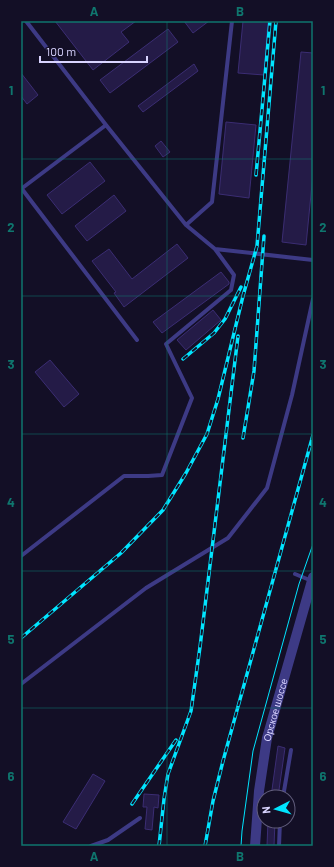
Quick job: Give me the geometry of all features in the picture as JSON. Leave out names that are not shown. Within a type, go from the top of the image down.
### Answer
[{"type":"street","name":"Орское шоссе","points":[[254,846],[259,791],[267,738],[312,579]]},
{"type":"lane","points":[[21,556],[124,476],[162,475],[192,398],[166,344],[231,290],[234,275],[215,249],[186,225],[106,125],[26,21]]},
{"type":"lane","points":[[186,225],[212,202],[232,21]]},
{"type":"lane","points":[[106,125],[22,189],[137,340]]},
{"type":"lane","points":[[215,249],[313,260]]},
{"type":"lane","points":[[21,684],[146,588],[228,538],[267,488],[292,395],[313,299]]},
{"type":"lane","points":[[295,574],[312,579]]},
{"type":"lane","points":[[284,789],[291,750]]},
{"type":"lane","points":[[91,846],[108,840],[140,818]]},
{"type":"lane","points":[[279,846],[280,829]]},
{"type":"building","points":[[55,21],[136,21],[121,32],[129,42],[93,70]]},
{"type":"building","points":[[184,21],[209,21],[193,33]]},
{"type":"building","points":[[243,21],[268,21],[264,75],[238,73]]},
{"type":"building","points":[[168,29],[178,42],[110,93],[100,80]]},
{"type":"building","points":[[301,52],[313,53],[313,174],[306,245],[282,242]]},
{"type":"building","points":[[194,64],[198,71],[143,112],[138,106]]},
{"type":"building","points":[[21,73],[38,95],[27,104],[21,96]]},
{"type":"building","points":[[226,122],[256,125],[249,198],[219,194]]},
{"type":"building","points":[[161,141],[170,152],[163,157],[155,146]]},
{"type":"building","points":[[90,162],[105,181],[62,214],[47,195]]},
{"type":"building","points":[[114,195],[126,211],[87,241],[75,226]]},
{"type":"building","points":[[177,244],[188,258],[124,307],[114,293],[116,292],[92,261],[109,249],[132,279]]},
{"type":"building","points":[[221,272],[229,284],[162,333],[153,322]]},
{"type":"building","points":[[213,310],[221,320],[186,350],[177,340]]},
{"type":"building","points":[[50,360],[79,394],[64,407],[35,372]]},
{"type":"building","points":[[278,746],[285,748],[279,789],[272,789]]},
{"type":"building","points":[[93,774],[105,781],[76,829],[63,822]]},
{"type":"building","points":[[144,794],[159,795],[158,808],[154,807],[152,830],[145,829],[147,807],[143,807]]},
{"type":"building","points":[[268,829],[275,829],[274,846],[267,846]]},
{"type":"tram line","points":[[241,846],[253,751],[299,584],[313,544]]},
{"type":"railway","points":[[256,175],[270,21]]},
{"type":"railway","points":[[21,638],[121,553],[163,510],[186,473],[207,434],[218,399],[243,296],[257,246],[276,21]]},
{"type":"railway","points":[[243,438],[254,371],[264,236]]},
{"type":"railway","points":[[183,359],[214,333],[225,319],[241,287]]},
{"type":"railway","points":[[159,846],[168,774],[191,711],[238,336]]},
{"type":"railway","points":[[205,846],[213,801],[223,761],[313,435]]},
{"type":"railway","points":[[132,804],[176,740]]}]
